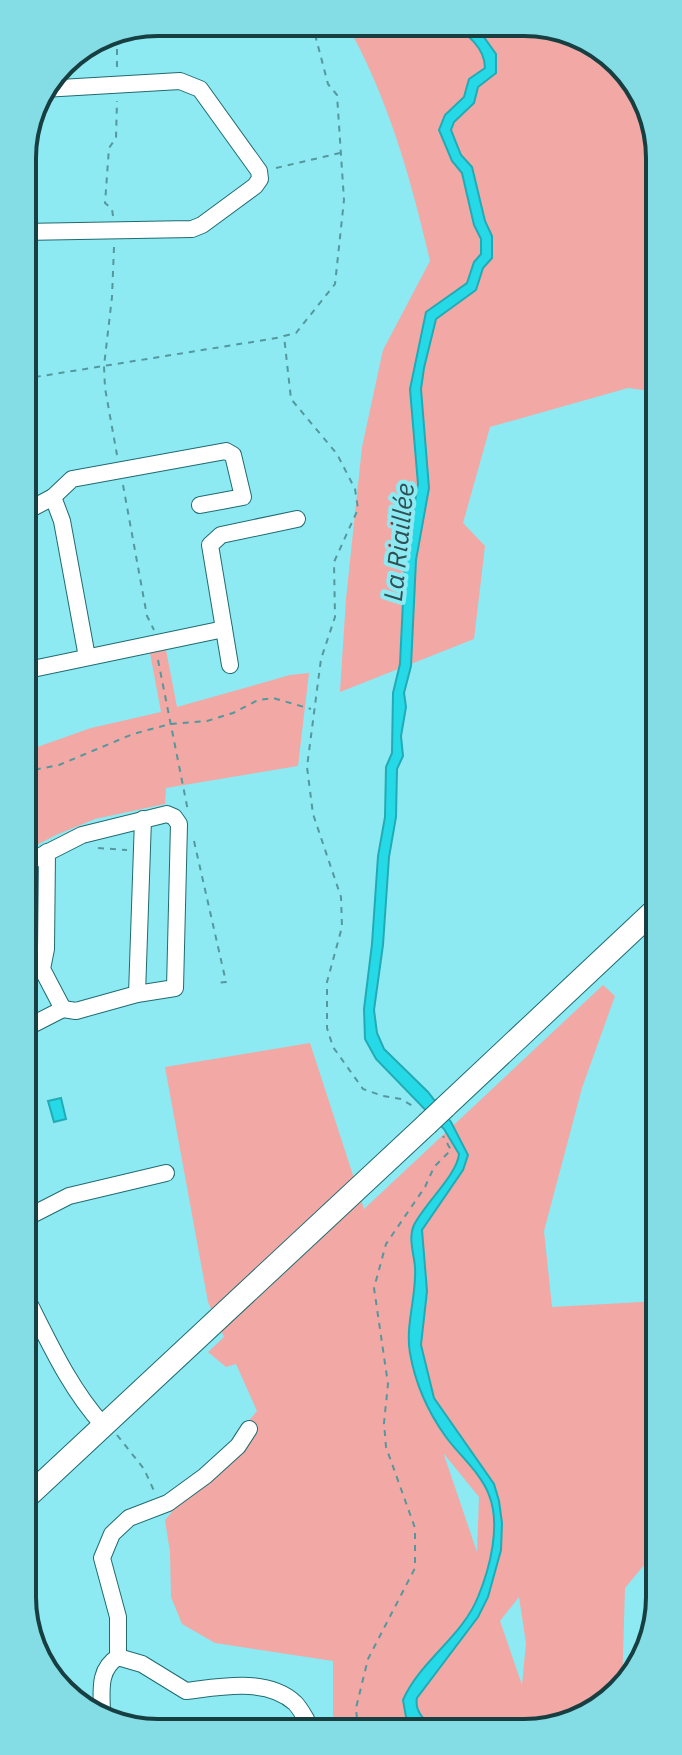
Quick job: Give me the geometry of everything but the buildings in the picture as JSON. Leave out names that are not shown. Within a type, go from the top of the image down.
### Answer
[{"type":"main road","points":[[36,1489],[646,918]]},
{"type":"street","points":[[36,232],[192,229],[202,225],[260,179],[259,171],[200,89],[180,81],[59,88]]},
{"type":"street","points":[[36,506],[53,497],[72,479],[226,451],[233,455],[243,497],[200,505]]},
{"type":"street","points":[[53,497],[62,521],[87,657]]},
{"type":"street","points":[[230,665],[210,545],[221,535],[297,519]]},
{"type":"street","points":[[36,668],[224,629]]},
{"type":"street","points":[[36,858],[82,835],[143,819],[167,814],[179,824],[175,988],[137,994],[76,1011],[63,1009],[36,1023]]},
{"type":"street","points":[[137,994],[143,819]]},
{"type":"street","points":[[47,852],[46,949],[42,969],[63,1009]]},
{"type":"street","points":[[36,1213],[69,1196],[166,1173]]},
{"type":"street","points":[[36,1316],[87,1405],[105,1424]]},
{"type":"street","points":[[118,1657],[118,1617],[102,1558],[112,1534],[129,1518],[168,1503],[205,1476],[238,1446],[249,1429]]},
{"type":"street","points":[[102,1705],[102,1679],[109,1663],[118,1657],[142,1664],[186,1691],[238,1683],[276,1692],[295,1702],[306,1719]]},
{"type":"path","points":[[36,377],[296,333],[335,284],[344,200],[337,95],[328,84],[315,36]]},
{"type":"path","points":[[117,43],[116,138],[109,148],[105,203],[112,209],[115,231],[105,388],[147,616],[153,627],[191,822]]},
{"type":"path","points":[[259,171],[341,152]]},
{"type":"path","points":[[284,336],[291,399],[337,454],[355,489],[358,509],[334,562],[335,617],[321,659],[312,709],[307,767],[313,814],[341,897],[342,927],[327,982],[327,1028],[333,1047],[363,1089],[401,1099],[429,1123],[451,1150],[434,1167],[425,1187],[386,1244],[374,1288],[388,1384],[384,1423],[386,1447],[415,1528],[415,1568],[368,1659],[356,1708],[357,1719]]},
{"type":"path","points":[[36,769],[59,765],[133,734],[170,724],[207,721],[233,713],[258,700],[273,698],[312,709]]},
{"type":"path","points":[[194,837],[226,982],[217,983]]},
{"type":"path","points":[[86,847],[142,851]]},
{"type":"path","points":[[179,850],[197,851]]},
{"type":"path","points":[[105,1424],[144,1469],[160,1505]]},
{"type":"shaded area","points":[[353,36],[548,38],[592,57],[621,84],[637,111],[645,142],[646,390],[628,388],[490,427],[463,523],[485,546],[474,639],[340,692],[362,447],[383,350],[430,261],[397,139]]},
{"type":"shaded area","points":[[166,650],[177,707],[290,675],[309,673],[298,766],[166,788],[165,804],[95,819],[36,845],[36,747],[91,728],[161,712],[150,653]]},
{"type":"shaded area","points":[[603,985],[615,996],[582,1088],[544,1231],[552,1307],[646,1302],[646,1563],[625,1588],[623,1668],[592,1698],[556,1715],[524,1719],[333,1719],[333,1661],[215,1643],[182,1624],[171,1597],[170,1552],[165,1520],[257,1411],[236,1364],[226,1367],[208,1352],[224,1337],[208,1302],[165,1067],[310,1043],[364,1209]],"holes":[[[444,1454],[479,1497],[477,1552]],[[519,1597],[526,1643],[522,1685],[500,1621]]]},
{"type":"water","points":[[467,36],[483,36],[496,54],[496,73],[478,87],[474,103],[454,122],[451,130],[461,155],[472,167],[485,221],[492,236],[492,258],[483,268],[476,290],[436,319],[424,368],[421,389],[429,488],[416,560],[411,666],[404,693],[406,707],[401,736],[403,756],[397,769],[396,817],[389,857],[383,945],[374,1010],[377,1033],[384,1049],[428,1092],[451,1122],[468,1155],[463,1170],[422,1230],[427,1291],[421,1345],[434,1398],[494,1484],[502,1523],[501,1550],[488,1597],[478,1617],[417,1698],[419,1713],[424,1719],[408,1719],[403,1700],[410,1686],[471,1611],[486,1573],[494,1533],[489,1495],[439,1427],[419,1386],[410,1353],[415,1278],[412,1230],[453,1171],[459,1154],[444,1129],[376,1059],[365,1039],[364,1009],[378,856],[385,817],[386,767],[392,753],[393,693],[400,664],[405,559],[418,484],[410,389],[426,312],[467,283],[474,262],[481,254],[481,239],[474,225],[462,173],[452,161],[439,130],[445,115],[464,97],[469,79],[485,68],[482,54]]},
{"type":"water","points":[[61,1098],[66,1119],[54,1122],[48,1101]]},
{"type":"water label","name":"La Riaillée","points":[[398,542]]}]
